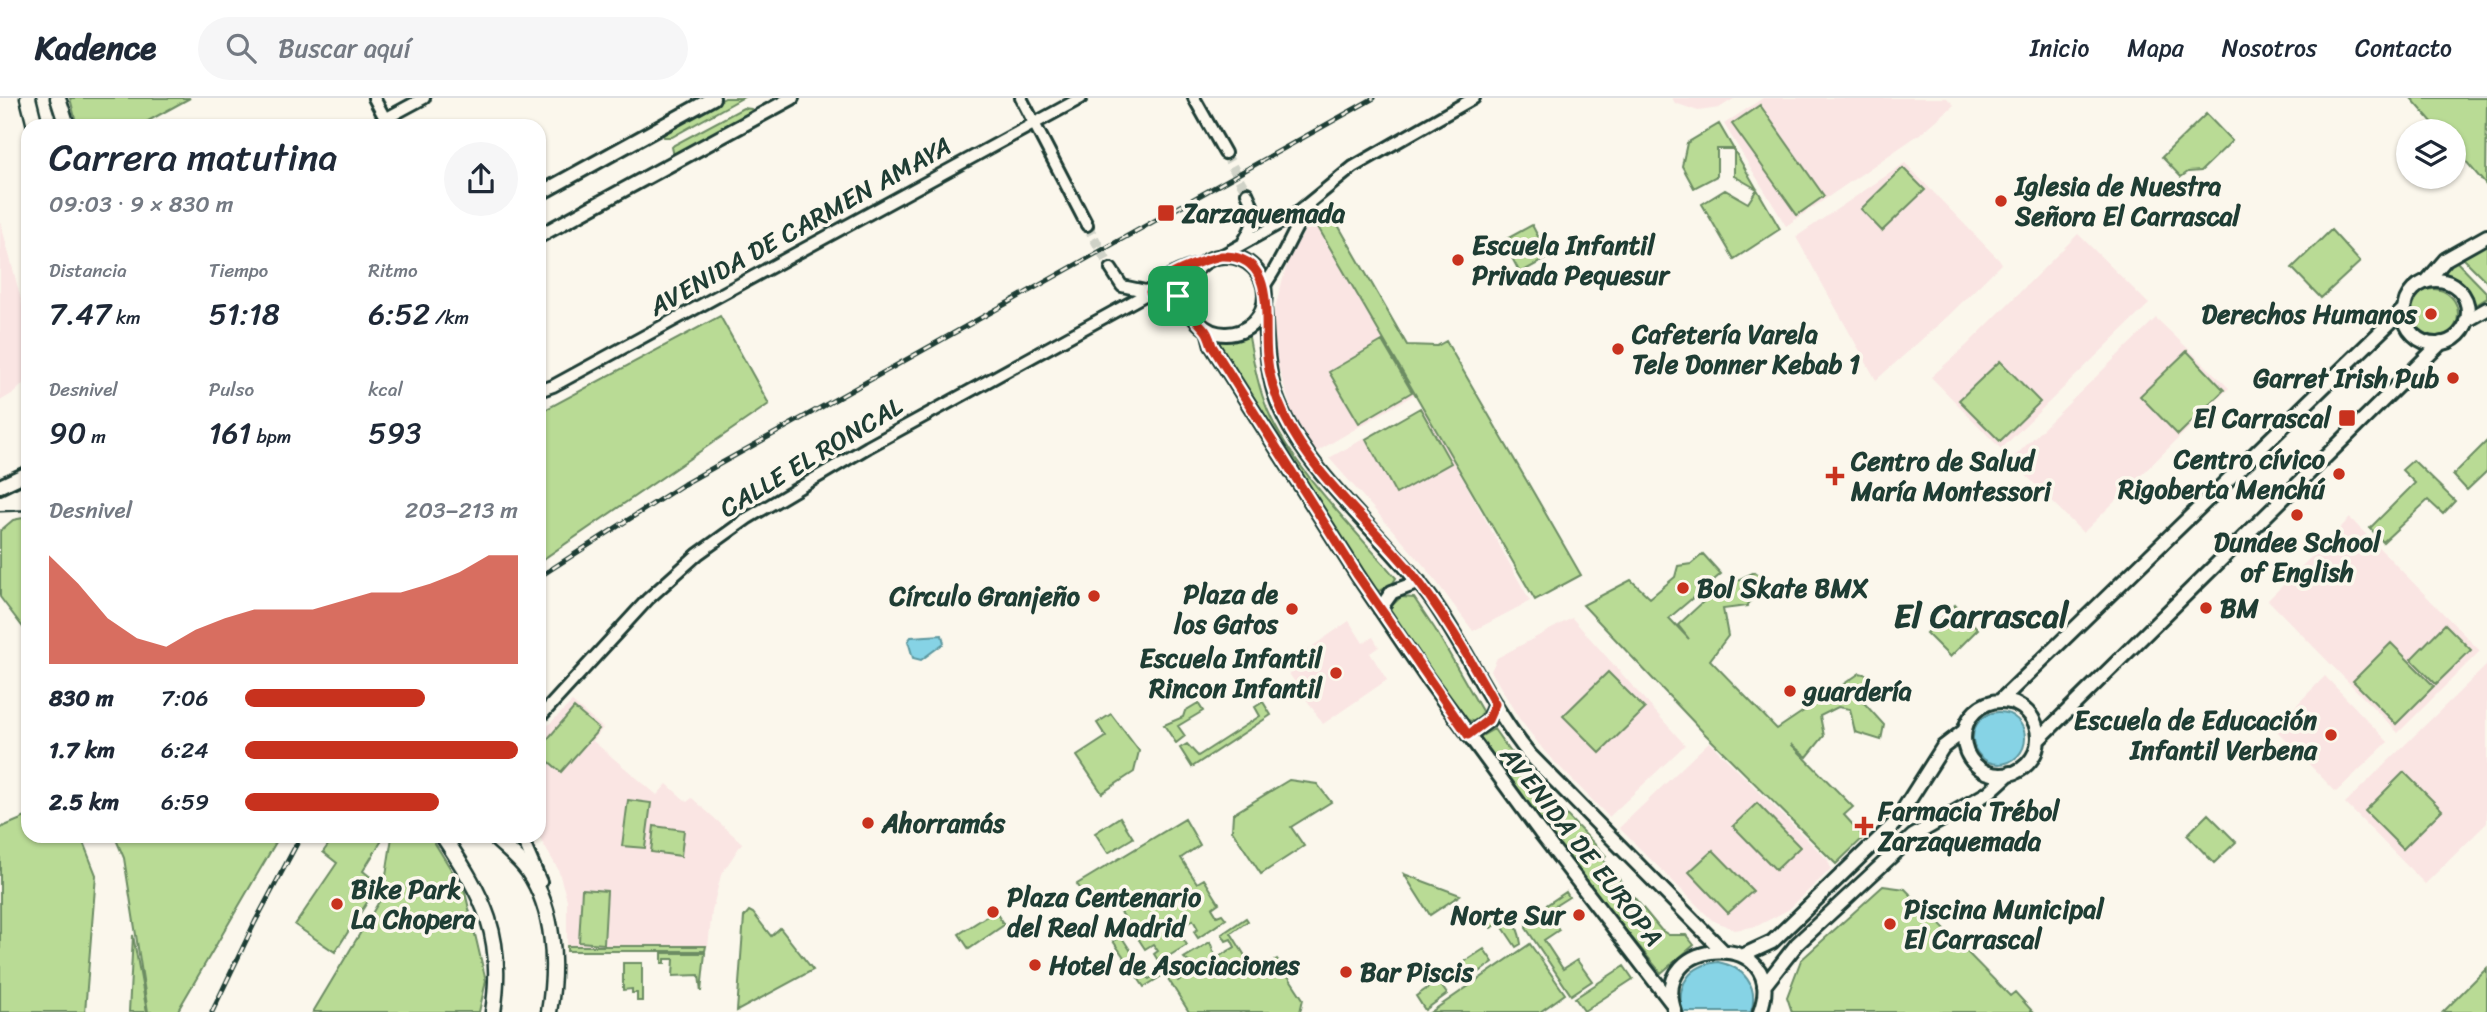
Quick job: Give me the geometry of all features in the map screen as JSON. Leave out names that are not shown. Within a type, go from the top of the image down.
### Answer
[{"type":"main road","points":[[28,98],[33,119]]},
{"type":"main road","points":[[51,98],[56,119]]},
{"type":"main road","points":[[58,98],[65,119]]},
{"type":"main road","points":[[546,190],[713,98]]},
{"type":"main road","points":[[546,232],[792,98]]},
{"type":"main road","points":[[2000,701],[2404,309],[2412,291],[2427,281],[2446,259],[2487,236]]},
{"type":"main road","points":[[1221,256],[1246,261],[1258,272],[1264,286],[1264,304],[1256,319],[1244,330],[1225,334],[1208,330],[1196,320],[1188,307],[1189,282],[1202,264],[1221,256]]},
{"type":"main road","points":[[1764,986],[1797,944],[1913,836],[1988,793],[2010,773],[2026,765],[2034,754],[2038,740],[2441,343],[2456,336],[2466,321],[2468,311],[2462,293],[2446,281],[2427,281]]},
{"type":"main road","name":"AVENIDA DE EUROPA","points":[[1264,304],[1271,377],[1289,426],[1313,461],[1419,582],[1465,649],[1495,704],[1537,763],[1723,951]]},
{"type":"main road","points":[[2404,309],[2408,328],[2414,335],[2431,343],[2441,343]]},
{"type":"main road","points":[[2466,321],[2487,309]]},
{"type":"main road","name":"AVENIDA DE EUROPA","points":[[1208,330],[1212,346],[1380,609],[1468,735],[1673,1007]]},
{"type":"main road","points":[[0,486],[21,476]]},
{"type":"main road","points":[[0,503],[21,493]]},
{"type":"main road","points":[[0,503],[21,502]]},
{"type":"main road","points":[[1380,609],[1392,592],[1419,582]]},
{"type":"main road","points":[[2010,773],[1995,774],[1982,769],[1971,760],[1965,746],[1964,732],[1973,712],[1990,702],[2000,701],[2023,708],[2031,717],[2038,740]]},
{"type":"main road","points":[[1468,735],[1488,720],[1495,704]]},
{"type":"main road","points":[[1744,955],[1772,942],[1894,824],[1943,747],[1964,732]]},
{"type":"main road","points":[[447,843],[486,909],[497,951],[498,984],[493,1012]]},
{"type":"main road","points":[[500,843],[526,868],[538,889],[550,922],[555,981],[550,1012]]},
{"type":"main road","points":[[1673,1007],[1672,985],[1682,967],[1698,955],[1723,951],[1744,955],[1758,968],[1764,986],[1765,1008]]},
{"type":"street","points":[[374,98],[385,119]]},
{"type":"street","points":[[393,119],[424,98]]},
{"type":"street","points":[[1021,98],[1087,225]]},
{"type":"street","name":"AVENIDA DE CARMEN AMAYA","points":[[546,388],[1082,98]]},
{"type":"street","points":[[1194,98],[1225,152]]},
{"type":"street","points":[[1221,256],[1244,241],[1270,230],[1313,200],[1353,167],[1474,98]]},
{"type":"street","points":[[1244,241],[1255,223],[1256,210],[1247,192]]},
{"type":"street","points":[[1264,286],[1273,274],[1290,236],[1313,200]]},
{"type":"street","name":"CALLE EL RONCAL","points":[[546,710],[648,599],[698,554],[748,518],[868,447],[1150,292],[1155,285],[1186,267],[1202,264]]},
{"type":"street","points":[[1111,269],[1122,286],[1171,293],[1188,307]]},
{"type":"street","points":[[524,843],[544,888],[550,922]]},
{"type":"shaded area","points":[[1672,98],[1735,98],[1719,108],[1698,111],[1675,103]]},
{"type":"shaded area","points":[[1763,98],[1947,98],[1954,105],[1924,131],[1786,226],[1724,124]]},
{"type":"shaded area","points":[[1905,163],[2002,263],[1947,317],[1876,380],[1796,237]]},
{"type":"shaded area","points":[[0,220],[21,300],[21,386],[0,401]]},
{"type":"shaded area","points":[[1315,222],[1415,394],[1316,452],[1295,422],[1274,353],[1272,319],[1288,260],[1307,227]]},
{"type":"shaded area","points":[[2078,234],[2149,304],[2001,449],[1931,377],[1966,346]]},
{"type":"shaded area","points":[[2156,318],[2229,388],[2083,533],[2011,460]]},
{"type":"shaded area","points":[[1423,406],[1530,601],[1473,631],[1426,568],[1329,458]]},
{"type":"shaded area","points":[[2350,518],[2480,651],[2398,733],[2268,600]]},
{"type":"shaded area","points":[[1572,618],[1685,745],[1609,817],[1545,752],[1518,717],[1491,671],[1497,658]]},
{"type":"shaded area","name":"Escuela Infantil Rincon Infantil","points":[[1349,621],[1363,643],[1373,637],[1379,647],[1370,653],[1387,680],[1323,724],[1284,666]]},
{"type":"shaded area","points":[[2487,665],[2487,823],[2425,884],[2345,803]]},
{"type":"shaded area","name":"Escuela de Educación Infantil Verbena","points":[[2325,676],[2388,742],[2336,792],[2274,728]]},
{"type":"shaded area","points":[[572,702],[603,728],[593,741],[657,795],[667,784],[687,802],[692,798],[742,843],[721,875],[712,911],[708,946],[567,946],[567,900],[558,869],[543,843],[546,843],[546,727]]},
{"type":"shaded area","points":[[1709,742],[1828,860],[1831,869],[1788,910],[1757,926],[1735,930],[1712,920],[1619,828]]},
{"type":"green space","points":[[70,98],[190,98],[152,119],[75,119]]},
{"type":"green space","points":[[725,98],[742,98],[672,137],[664,137],[662,133]]},
{"type":"green space","points":[[2411,98],[2487,98],[2486,185],[2466,161],[2466,119],[2429,119]]},
{"type":"green space","points":[[1760,105],[1824,196],[1797,215],[1732,124]]},
{"type":"green space","points":[[743,108],[751,109],[753,113],[674,156],[674,145]]},
{"type":"green space","points":[[2206,114],[2232,141],[2201,171],[2188,172],[2181,177],[2162,157]]},
{"type":"green space","points":[[1719,124],[1734,149],[1717,149],[1717,176],[1694,188],[1682,166],[1687,143]]},
{"type":"green space","points":[[1734,150],[1757,189],[1734,176]]},
{"type":"green space","points":[[1903,168],[1925,190],[1882,231],[1861,209]]},
{"type":"green space","points":[[1757,189],[1780,229],[1734,259],[1702,204],[1725,190],[1748,203]]},
{"type":"green space","points":[[1334,218],[1407,345],[1437,346],[1446,341],[1581,575],[1535,600],[1315,222]]},
{"type":"green space","points":[[1532,225],[1549,257],[1520,273],[1503,241]]},
{"type":"green space","points":[[2331,230],[2360,262],[2321,298],[2292,268]]},
{"type":"green space","points":[[2487,243],[2487,282],[2462,257]]},
{"type":"green space","points":[[2454,259],[2487,293],[2487,298],[2476,305],[2462,282],[2446,273],[2445,267]]},
{"type":"green space","points":[[2433,289],[2451,296],[2458,314],[2451,332],[2433,339],[2415,332],[2408,314],[2415,296]]},
{"type":"green space","points":[[720,316],[769,404],[546,557],[546,409]]},
{"type":"green space","points":[[1248,332],[1261,391],[1278,432],[1308,476],[1396,578],[1391,586],[1379,591],[1369,584],[1216,342]]},
{"type":"green space","points":[[1382,341],[1412,392],[1359,423],[1329,372]]},
{"type":"green space","points":[[2187,351],[2224,390],[2178,435],[2140,396]]},
{"type":"green space","points":[[2000,361],[2040,402],[2000,441],[1959,400]]},
{"type":"green space","points":[[1420,408],[1451,463],[1396,494],[1366,439]]},
{"type":"green space","points":[[2487,441],[2487,471],[2467,490],[2453,475]]},
{"type":"green space","points":[[2413,460],[2455,501],[2443,514],[2428,500],[2383,542],[2370,528],[2415,483],[2402,470]]},
{"type":"green space","points":[[21,518],[21,625],[0,597],[0,531],[13,520]]},
{"type":"green space","points":[[1703,554],[1721,574],[1669,618],[1689,639],[1678,625],[1716,590],[1755,572],[1765,580],[1747,606],[1723,609],[1728,636],[1710,660],[1777,729],[1860,673],[1871,676],[1856,694],[1884,725],[1881,740],[1855,732],[1850,709],[1838,707],[1820,716],[1824,736],[1807,757],[1791,744],[1853,807],[1844,815],[1864,837],[1836,864],[1703,732],[1583,605],[1631,580],[1650,598],[1675,577],[1678,566],[1691,564]]},
{"type":"green space","points":[[1401,597],[1414,598],[1435,629],[1482,711],[1475,722],[1464,719],[1387,610]]},
{"type":"green space","points":[[1955,605],[1978,629],[1950,657],[1926,633]]},
{"type":"green space","points":[[2445,624],[2471,650],[2436,684],[2411,659]]},
{"type":"green space","points":[[2391,643],[2434,686],[2396,724],[2353,681]]},
{"type":"green space","points":[[1608,672],[1645,709],[1600,753],[1563,716]]},
{"type":"green space","points":[[1263,702],[1271,715],[1192,767],[1180,748],[1187,744],[1198,756],[1260,716],[1255,707]]},
{"type":"green space","points":[[1198,703],[1203,711],[1178,726],[1185,736],[1176,743],[1164,725],[1183,717],[1185,711]]},
{"type":"green space","points":[[574,708],[599,729],[561,772],[546,759],[546,741]]},
{"type":"green space","points":[[1111,714],[1139,751],[1134,772],[1102,793],[1077,756],[1106,737],[1097,723]]},
{"type":"green space","points":[[1494,729],[1533,779],[1606,856],[1603,860],[1661,930],[1669,935],[1686,935],[1694,945],[1661,973],[1574,868],[1479,742],[1480,737]]},
{"type":"green space","points":[[2404,772],[2442,810],[2403,849],[2365,811]]},
{"type":"green space","points":[[1289,780],[1317,784],[1331,802],[1291,827],[1304,846],[1261,874],[1232,830],[1233,814]]},
{"type":"green space","points":[[628,800],[651,803],[645,848],[622,846]]},
{"type":"green space","points":[[1757,803],[1800,847],[1776,870],[1733,826]]},
{"type":"green space","points":[[2208,814],[2236,842],[2214,863],[2187,835]]},
{"type":"green space","points":[[1120,817],[1133,838],[1108,853],[1095,833]]},
{"type":"green space","points":[[21,819],[21,843],[83,843],[96,875],[85,1012],[0,1012],[0,828]]},
{"type":"green space","points":[[1185,819],[1200,845],[1181,858],[1197,883],[1204,879],[1219,903],[1212,908],[1217,916],[1222,914],[1226,919],[1198,938],[1194,932],[1198,929],[1193,920],[1174,932],[1178,939],[1182,937],[1187,945],[1159,962],[1154,954],[1158,951],[1153,944],[1145,949],[1113,900],[1095,911],[1077,884]]},
{"type":"green space","points":[[654,826],[684,830],[681,856],[651,852]]},
{"type":"green space","points":[[118,843],[276,843],[177,1012],[148,1012],[124,858]]},
{"type":"green space","name":"Bike Park La Chopera","points":[[330,843],[380,843],[363,871],[379,884],[335,952],[295,925],[337,863],[323,852]]},
{"type":"green space","points":[[391,843],[435,843],[465,892],[486,981],[479,1012],[313,1012],[383,895]]},
{"type":"green space","points":[[1713,850],[1753,891],[1728,913],[1689,872]]},
{"type":"green space","points":[[1404,874],[1460,895],[1430,915]]},
{"type":"green space","name":"Piscina Municipal El Carrascal","points":[[1883,886],[1905,889],[2010,996],[2015,992],[2033,1012],[1792,1012],[1787,997],[1801,960]]},
{"type":"green space","points":[[582,889],[607,891],[604,944],[579,942]]},
{"type":"green space","points":[[1566,892],[1569,897],[1547,911],[1559,930],[1544,940],[1563,969],[1577,960],[1592,981],[1571,995],[1526,928],[1527,918]]},
{"type":"green space","points":[[1496,908],[1515,924],[1521,944],[1516,947],[1500,923],[1491,928],[1483,917]]},
{"type":"green space","points":[[749,911],[771,936],[780,928],[813,970],[737,1011],[744,917]]},
{"type":"green space","points":[[995,911],[1004,925],[969,949],[959,934]]},
{"type":"green space","points":[[1246,918],[1248,921],[1231,933],[1255,972],[1277,959],[1303,999],[1300,1012],[1189,1012],[1165,974],[1144,987],[1113,941],[1121,936],[1149,979],[1168,967],[1178,981],[1196,969],[1184,958],[1210,942],[1216,958],[1235,947],[1231,939],[1226,941],[1222,934]]},
{"type":"green space","points":[[133,935],[147,1012],[129,1012]]},
{"type":"green space","points":[[1530,944],[1565,994],[1540,1012],[1431,1012]]},
{"type":"green space","points":[[567,946],[706,946],[705,951],[567,951]]},
{"type":"green space","points":[[1484,949],[1493,962],[1470,979],[1461,964]]},
{"type":"green space","points":[[662,953],[705,953],[701,992],[699,975],[673,976],[674,959],[665,959],[665,963],[662,963]]},
{"type":"green space","points":[[623,963],[642,963],[642,1001],[637,1001],[637,993],[632,993],[632,989],[623,990]]},
{"type":"green space","points":[[1624,966],[1633,979],[1584,1011],[1575,998]]},
{"type":"green space","points":[[2487,968],[2487,1012],[2443,1012]]},
{"type":"green space","points":[[1438,981],[1447,994],[1425,1010],[1416,996]]},
{"type":"water","points":[[942,635],[944,643],[921,660],[913,658],[908,641],[911,637]]},
{"type":"water","points":[[1999,712],[2018,719],[2025,738],[2018,757],[1999,764],[1980,757],[1973,738],[1980,719]]},
{"type":"water","points":[[1718,962],[1735,968],[1747,979],[1753,994],[1751,1012],[1682,1012],[1681,993],[1687,978],[1700,967]]},
{"type":"tunnel","points":[[1225,153],[1247,193]]},
{"type":"tunnel","points":[[1087,225],[1111,269]]},
{"type":"railway","points":[[546,573],[684,484],[1374,98]]},
{"type":"railway","points":[[212,1012],[255,922],[297,843]]},
{"type":"place","name":"Iglesia de Nuestra Señora El Carrascal","points":[[2001,201]]},
{"type":"place","name":"Zarzaquemada","points":[[1166,213]]},
{"type":"place","name":"Escuela Infantil Privada Pequesur","points":[[1458,260]]},
{"type":"place","name":"Derechos Humanos","points":[[2431,314]]},
{"type":"place","name":"Cafetería Varela Tele Donner Kebab 1","points":[[1618,349]]},
{"type":"place","name":"Garret Irish Pub","points":[[2453,378]]},
{"type":"place","name":"El Carrascal","points":[[2347,418]]},
{"type":"place","name":"Centro cívico Rigoberta Menchú","points":[[2339,474]]},
{"type":"place","name":"Centro de Salud María Montessori","points":[[1835,476]]},
{"type":"place","name":"Dundee School of English","points":[[2297,515]]},
{"type":"place","name":"Bol Skate BMX","points":[[1683,588]]},
{"type":"place","name":"Círculo Granjeño","points":[[1094,596]]},
{"type":"place","name":"BM","points":[[2206,608]]},
{"type":"place","name":"Plaza de los Gatos","points":[[1292,609]]},
{"type":"place","name":"Escuela Infantil Rincon Infantil","points":[[1336,673]]},
{"type":"place","name":"guardería","points":[[1790,691]]},
{"type":"place","name":"Escuela de Educación Infantil Verbena","points":[[2331,735]]},
{"type":"place","name":"Ahorramás","points":[[868,823]]},
{"type":"place","name":"Farmacia Trébol Zarzaquemada","points":[[1864,826]]},
{"type":"place","name":"Bike Park La Chopera","points":[[337,904]]},
{"type":"place","name":"Plaza Centenario del Real Madrid","points":[[993,912]]},
{"type":"place","name":"Norte Sur","points":[[1579,915]]},
{"type":"place","name":"Piscina Municipal El Carrascal","points":[[1890,924]]},
{"type":"place","name":"Hotel de Asociaciones","points":[[1035,965]]},
{"type":"place","name":"Bar Piscis","points":[[1346,972]]},
{"type":"district","name":"El Carrascal","points":[[1981,616]]},
{"type":"route","points":[[1221,256],[1241,259],[1258,272],[1265,295],[1266,348],[1271,377],[1289,426],[1313,461],[1419,582],[1437,607],[1495,704],[1485,724],[1468,735],[1358,576],[1270,439],[1212,346],[1208,330],[1196,320],[1178,296],[1162,291],[1150,292],[1155,285],[1186,267],[1221,256]]}]
